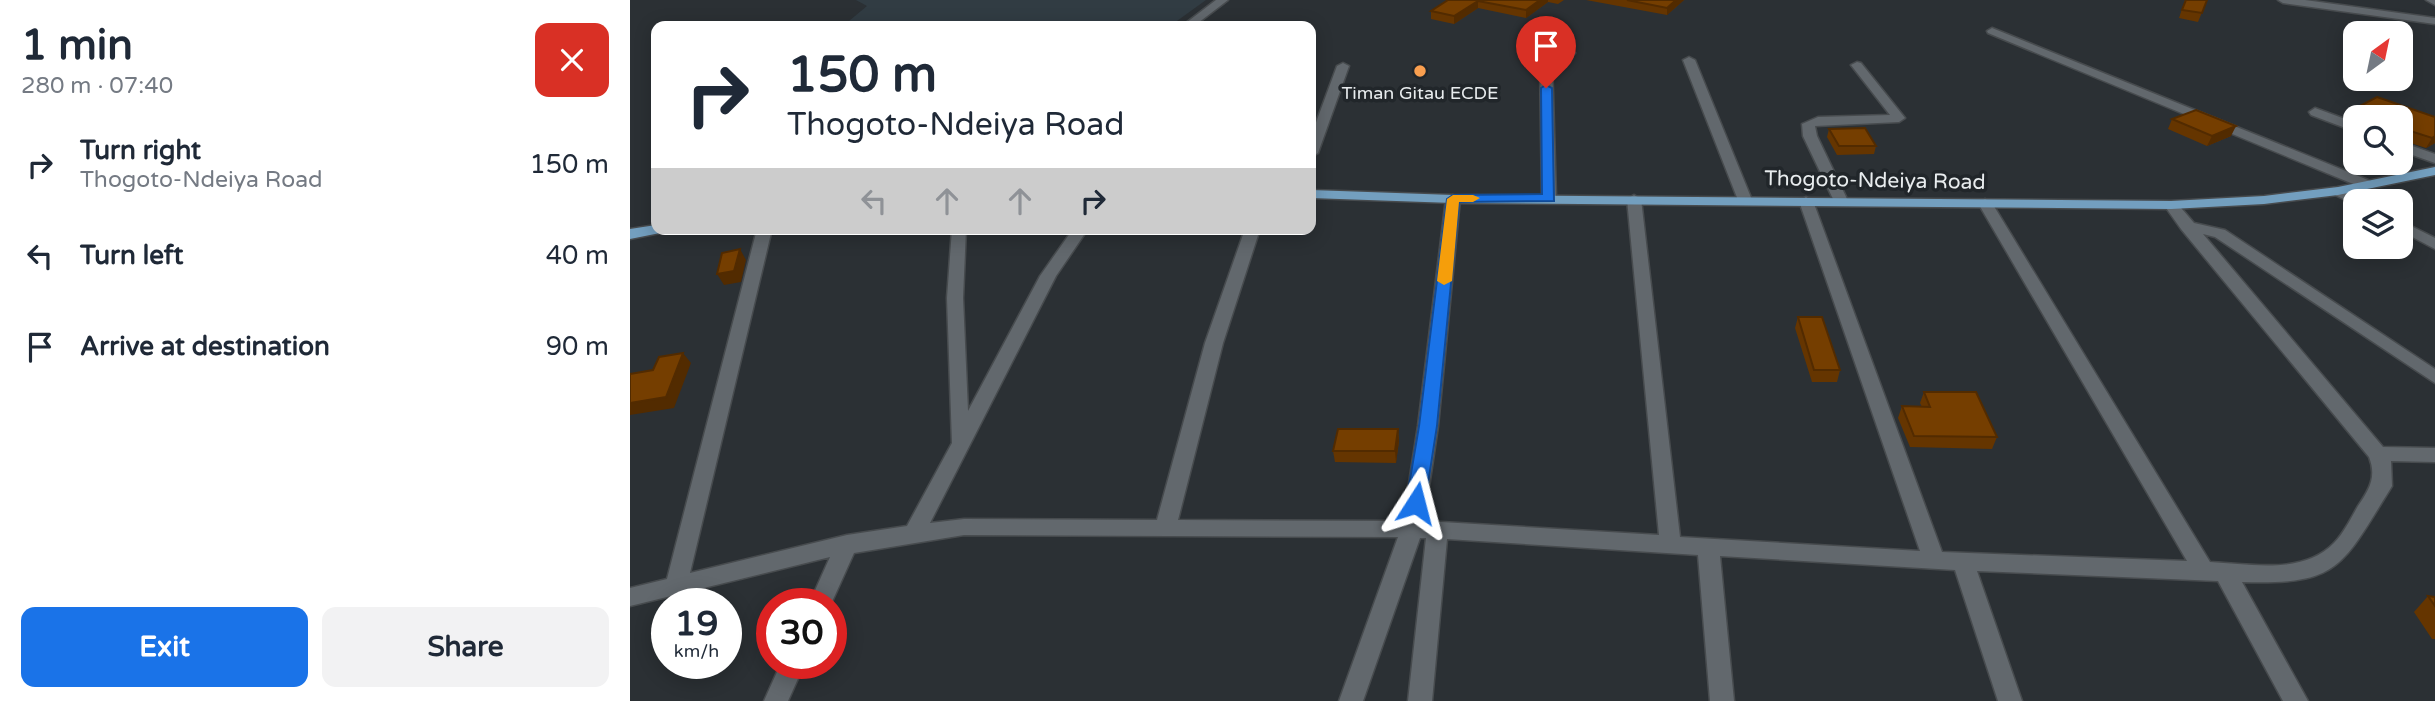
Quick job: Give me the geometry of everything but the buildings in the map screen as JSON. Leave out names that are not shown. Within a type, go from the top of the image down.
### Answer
[{"type":"main road","name":"Thogoto-Ndeiya Road","points":[[1316,194],[1453,199],[2171,205],[2264,200],[2338,191],[2435,170]]},
{"type":"main road","points":[[630,234],[651,230]]},
{"type":"street","points":[[1194,21],[1223,0]]},
{"type":"street","points":[[2283,0],[2435,21]]},
{"type":"street","points":[[1992,31],[2368,185]]},
{"type":"street","points":[[1549,198],[1546,60],[1551,56],[1569,53]]},
{"type":"street","points":[[1689,61],[1745,200]]},
{"type":"street","points":[[1841,201],[1810,136],[1808,124],[1818,121],[1899,118],[1857,65]]},
{"type":"street","points":[[1316,139],[1343,66]]},
{"type":"street","points":[[2315,112],[2343,123]]},
{"type":"street","points":[[2413,151],[2435,159]]},
{"type":"street","points":[[2338,191],[2343,194]]},
{"type":"street","points":[[1351,701],[1412,529],[1429,414],[1453,199]]},
{"type":"street","points":[[1634,199],[1670,542]]},
{"type":"street","points":[[1806,201],[1934,560]]},
{"type":"street","points":[[1985,203],[2296,701]]},
{"type":"street","points":[[630,597],[847,544],[964,527],[1412,529],[1670,542],[1708,547],[1963,562],[2282,574],[2314,569],[2342,549],[2382,486],[2383,466],[2378,454],[2171,205]]},
{"type":"street","points":[[2186,226],[2220,233],[2435,377]]},
{"type":"street","points":[[2413,232],[2435,244]]},
{"type":"street","points":[[676,586],[764,235]]},
{"type":"street","points":[[959,235],[955,298],[960,443]]},
{"type":"street","points":[[915,532],[1048,276],[1077,235]]},
{"type":"street","points":[[1165,529],[1214,343],[1251,235]]},
{"type":"street","points":[[2378,454],[2435,455]]},
{"type":"street","points":[[1420,701],[1437,531]]},
{"type":"street","points":[[827,588],[847,544]]},
{"type":"street","points":[[1708,547],[1722,701]]},
{"type":"street","points":[[1963,562],[2010,701]]},
{"type":"street","points":[[776,701],[786,679]]},
{"type":"shaded area","points":[[856,0],[1206,0],[1177,21],[849,21],[867,6]]},
{"type":"slow traffic","points":[[1444,281],[1453,199],[1473,198]]},
{"type":"place","name":"Timan Gitau ECDE","points":[[1420,71]]},
{"type":"route","points":[[1416,503],[1428,426],[1453,199],[1549,198],[1546,88]]}]
